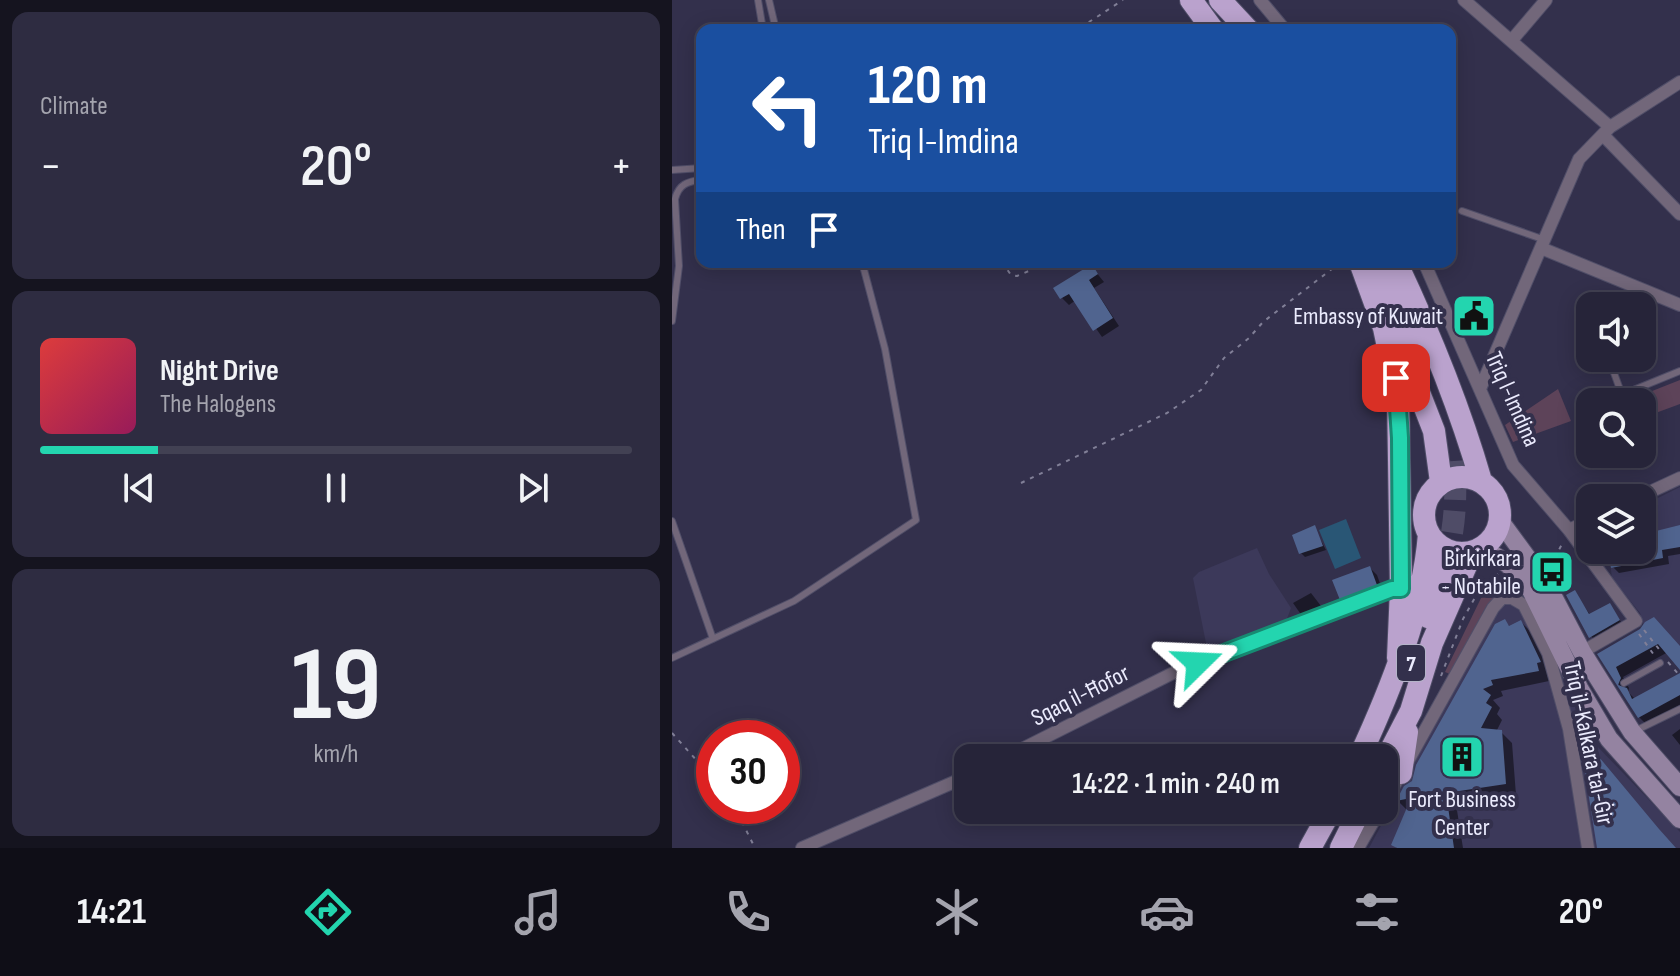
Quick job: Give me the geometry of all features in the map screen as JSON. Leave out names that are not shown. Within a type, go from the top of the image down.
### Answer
[{"type":"highway","points":[[1191,0],[1209,24]]},
{"type":"highway","points":[[1220,0],[1235,24]]},
{"type":"highway","points":[[1220,0],[1242,24]]},
{"type":"highway","points":[[1362,268],[1384,328],[1396,378],[1400,426],[1401,589],[1398,658]]},
{"type":"highway","points":[[1363,268],[1393,325],[1424,402],[1437,443],[1441,482]]},
{"type":"highway","points":[[1381,268],[1432,382],[1454,461]]},
{"type":"highway","points":[[1399,268],[1456,400],[1484,483],[1498,502],[1500,521],[1497,532],[1477,550],[1452,552],[1435,542],[1425,524],[1425,505],[1434,488],[1454,477],[1468,476],[1484,483]]},
{"type":"highway","points":[[1398,658],[1420,597],[1429,534]]},
{"type":"highway","name":"7","points":[[1378,744],[1477,550]]},
{"type":"highway","name":"7","points":[[1398,752],[1432,643],[1461,580]]},
{"type":"highway","name":"7","points":[[1365,744],[1398,658]]},
{"type":"highway","points":[[1310,848],[1323,824]]},
{"type":"highway","points":[[1327,848],[1339,824]]},
{"type":"highway","points":[[1341,848],[1353,824]]},
{"type":"main road","points":[[1500,521],[1547,585],[1582,652],[1610,690],[1632,732],[1680,787]]},
{"type":"main road","points":[[1477,550],[1508,564],[1531,590],[1579,688],[1609,739],[1680,819]]},
{"type":"street","points":[[1260,0],[1280,24]]},
{"type":"street","points":[[1464,0],[1512,40],[1606,131],[1680,214]]},
{"type":"street","points":[[1512,40],[1546,0]]},
{"type":"street","points":[[1480,389],[1579,159],[1606,131],[1680,82]]},
{"type":"street","points":[[1543,244],[1680,305]]},
{"type":"street","name":"Triq l-Imdina","points":[[1427,268],[1513,465],[1569,530],[1634,622]]},
{"type":"street","points":[[1656,489],[1680,478]]},
{"type":"street","points":[[1569,530],[1576,527]]},
{"type":"street","name":"Sqaq il-Ħofor","points":[[1032,744],[1171,674],[1392,589],[1401,589]]},
{"type":"street","name":"Triq il-Kalkara tal-Ġir","points":[[1453,682],[1493,608],[1502,598],[1512,598],[1524,605],[1548,653],[1569,729],[1588,848]]},
{"type":"street","points":[[1582,652],[1634,622]]},
{"type":"street","points":[[1398,761],[1453,682]]},
{"type":"street","points":[[1569,729],[1602,726]]},
{"type":"street","points":[[802,848],[954,782]]},
{"type":"street","points":[[1358,848],[1372,824]]},
{"type":"lane","points":[[758,0],[762,24]]},
{"type":"lane","points":[[769,0],[775,24]]},
{"type":"lane","points":[[672,170],[696,168]]},
{"type":"lane","points":[[672,321],[679,266],[675,199],[683,184],[696,181]]},
{"type":"lane","points":[[1462,211],[1543,244]]},
{"type":"lane","points":[[672,658],[794,601],[916,520],[882,338],[864,268]]},
{"type":"lane","points":[[1639,388],[1680,371]]},
{"type":"lane","points":[[672,521],[713,639]]},
{"type":"lane","points":[[1624,683],[1663,661]]},
{"type":"lane","points":[[1632,732],[1680,709]]},
{"type":"path","points":[[1086,24],[1123,0]]},
{"type":"path","points":[[1006,268],[1011,275],[1017,276],[1036,268]]},
{"type":"path","points":[[1021,483],[1167,413],[1201,390],[1224,358],[1263,322],[1333,268]]},
{"type":"path","points":[[1453,682],[1441,676],[1463,619],[1461,580],[1508,564]]},
{"type":"path","points":[[1634,622],[1663,661]]},
{"type":"path","points":[[1634,622],[1663,661],[1680,676]]},
{"type":"path","points":[[672,733],[696,760]]},
{"type":"path","points":[[743,824],[755,848]]},
{"type":"shaded area","points":[[1680,380],[1680,404],[1656,413],[1656,389]]},
{"type":"shaded area","points":[[1558,389],[1571,421],[1513,442],[1505,425]]},
{"type":"shaded area","points":[[1680,487],[1680,670],[1644,627],[1640,613],[1612,578],[1610,564],[1656,564],[1656,499]]},
{"type":"shaded area","points":[[1257,548],[1291,608],[1285,624],[1208,653],[1193,578],[1199,572]]},
{"type":"shaded area","points":[[1500,583],[1513,587],[1524,601],[1501,593],[1487,605],[1450,674],[1445,672],[1482,596],[1490,587]]},
{"type":"shaded area","points":[[1506,601],[1531,612],[1595,744],[1680,832],[1680,848],[1369,848],[1382,824],[1398,824],[1398,794],[1498,607]]},
{"type":"water","points":[[1346,519],[1361,558],[1335,569],[1319,530]]},
{"type":"building","points":[[1086,268],[1094,268],[1098,274],[1089,280],[1113,318],[1093,331],[1069,294],[1060,299],[1053,288]]},
{"type":"building","points":[[1315,525],[1323,546],[1299,554],[1292,535]]},
{"type":"building","points":[[1680,525],[1680,547],[1662,550],[1663,558],[1656,559],[1656,531]]},
{"type":"building","points":[[1610,564],[1632,564],[1611,568]]},
{"type":"building","points":[[1370,566],[1377,585],[1340,600],[1332,580]]},
{"type":"building","points":[[1575,590],[1589,614],[1610,603],[1620,620],[1589,638],[1566,595]]},
{"type":"building","points":[[1654,617],[1680,646],[1680,670],[1658,644],[1616,667],[1621,678],[1618,685],[1627,688],[1632,699],[1680,673],[1680,695],[1638,718],[1597,654],[1640,629]]},
{"type":"building","points":[[1505,619],[1509,626],[1521,620],[1541,662],[1537,663],[1539,671],[1491,680],[1493,685],[1483,689],[1491,695],[1486,703],[1492,707],[1481,728],[1502,730],[1506,784],[1446,793],[1454,848],[1397,848],[1391,845],[1411,798],[1398,801],[1398,797],[1404,786],[1412,781],[1416,765],[1495,624]]},
{"type":"building","points":[[1589,745],[1676,848],[1597,848],[1581,747]]},
{"type":"tunnel","points":[[1445,565],[1454,513],[1454,461]]},
{"type":"place","name":"Embassy of Kuwait","points":[[1474,316]]},
{"type":"place","name":"Birkirkara - Notabile","points":[[1552,572]]},
{"type":"place","name":"Fort Business Center","points":[[1462,757]]},
{"type":"route","points":[[1198,663],[1392,589],[1401,589],[1400,415],[1396,378]]}]
